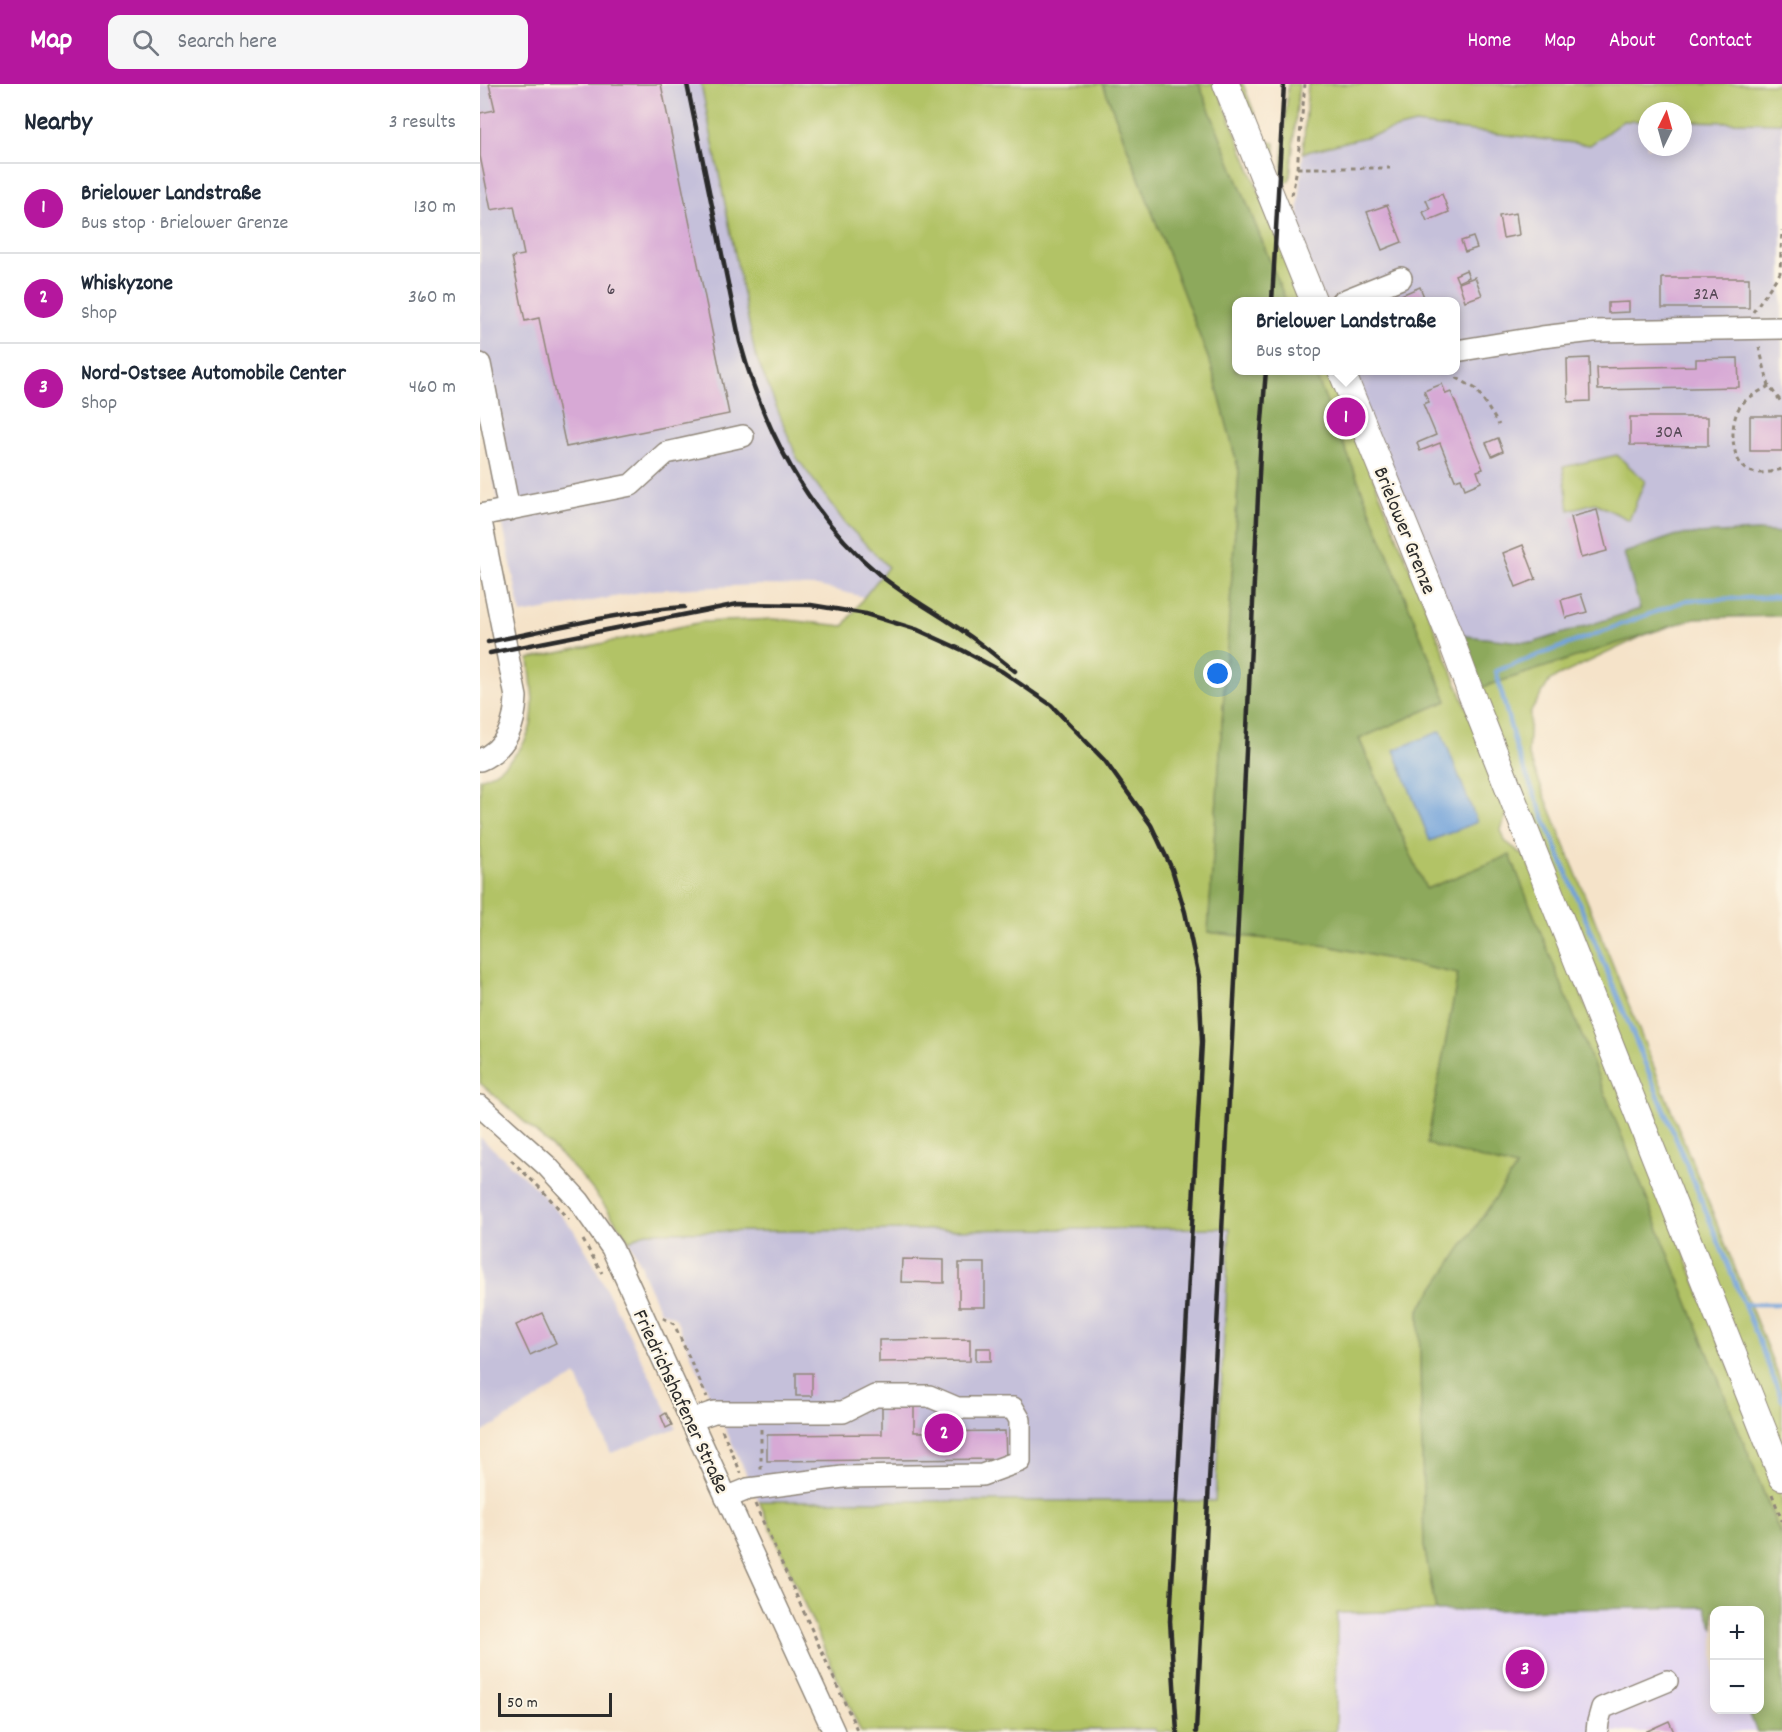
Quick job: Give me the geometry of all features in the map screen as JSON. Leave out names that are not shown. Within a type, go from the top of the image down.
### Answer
[{"type":"main road","points":[[1226,84],[1312,297]]},
{"type":"main road","name":"Brielower Grenze","points":[[1348,375],[1470,691],[1782,1476]]},
{"type":"street","points":[[1354,297],[1401,278]]},
{"type":"street","points":[[1460,350],[1593,331],[1782,328]]},
{"type":"street","points":[[480,364],[509,510]]},
{"type":"street","points":[[480,760],[489,756],[503,744],[513,722],[516,697],[485,568],[480,515],[631,485],[666,453],[742,436]]},
{"type":"street","name":"Friedrichshafener Straße","points":[[480,1106],[547,1166],[579,1201],[612,1248],[834,1732]]},
{"type":"street","points":[[691,1420],[714,1412],[843,1412],[875,1396],[929,1396],[957,1408],[1013,1408],[1020,1420],[1020,1461],[982,1475],[843,1477],[748,1489],[726,1498]]},
{"type":"street","points":[[1597,1732],[1602,1708],[1667,1681]]},
{"type":"path","points":[[1292,201],[1305,84]]},
{"type":"path","points":[[1297,168],[1390,168]]},
{"type":"path","points":[[1780,273],[1782,230]]},
{"type":"path","points":[[1455,375],[1476,389],[1499,425]]},
{"type":"path","points":[[1769,386],[1748,398],[1739,408],[1732,428],[1734,449],[1739,462],[1746,470],[1760,473],[1782,469]]},
{"type":"path","points":[[511,1160],[569,1221]]},
{"type":"path","points":[[580,1236],[604,1277]]},
{"type":"path","points":[[761,1412],[761,1488]]},
{"type":"shaded area","points":[[480,84],[701,84],[755,354],[797,458],[845,523],[888,566],[864,597],[818,586],[755,585],[652,590],[521,614],[480,412]]},
{"type":"shaded area","points":[[1623,121],[1638,121],[1638,156],[1692,156],[1692,121],[1782,123],[1782,533],[1758,531],[1624,553],[1640,609],[1532,643],[1455,635],[1349,375],[1460,375],[1460,297],[1317,297],[1296,244],[1303,153],[1415,124],[1590,145]],"holes":[[[1645,481],[1629,520],[1595,503]]]},
{"type":"shaded area","points":[[480,1137],[538,1190],[573,1229],[591,1259],[676,1428],[611,1453],[576,1375],[480,1434]]},
{"type":"shaded area","points":[[1230,1228],[1215,1501],[759,1501],[676,1319],[660,1311],[629,1241],[646,1232]]},
{"type":"shaded area","points":[[1706,1607],[1710,1618],[1710,1714],[1750,1714],[1757,1732],[1336,1732],[1337,1612]]},
{"type":"shaded area","points":[[1155,1729],[1156,1732],[981,1732]]},
{"type":"green space","points":[[701,84],[1103,84],[1212,368],[1239,471],[1208,932],[1329,946],[1458,974],[1427,1144],[1517,1168],[1419,1310],[1424,1546],[1436,1611],[1337,1613],[1336,1732],[1156,1732],[1155,1729],[861,1732],[759,1501],[1215,1501],[1230,1228],[646,1232],[629,1241],[579,1174],[543,1138],[480,1083],[480,779],[499,769],[516,754],[530,729],[533,703],[529,659],[702,622],[777,619],[844,626],[888,567],[845,523],[797,458],[755,354]]},
{"type":"green space","points":[[1103,84],[1199,84],[1284,297],[1232,297],[1232,375],[1316,375],[1447,701],[1359,739],[1426,889],[1510,855],[1782,1539],[1782,1732],[1757,1732],[1750,1714],[1764,1714],[1764,1606],[1710,1606],[1710,1619],[1705,1607],[1436,1611],[1424,1546],[1419,1310],[1516,1168],[1427,1144],[1458,974],[1329,946],[1208,932],[1239,471],[1212,368]]},
{"type":"green space","points":[[1199,84],[1216,84],[1301,297],[1284,297]]},
{"type":"green space","points":[[1237,84],[1243,84],[1265,141],[1275,143],[1274,174]]},
{"type":"green space","points":[[1288,84],[1299,84],[1290,179],[1281,187]]},
{"type":"green space","points":[[1308,84],[1782,84],[1782,123],[1692,121],[1692,102],[1638,102],[1638,121],[1623,121],[1590,145],[1415,124],[1303,153]]},
{"type":"green space","points":[[1316,375],[1332,375],[1508,810],[1501,830],[1505,841],[1527,858],[1782,1499],[1782,1539],[1510,856],[1426,889],[1359,738],[1447,701]]},
{"type":"green space","points":[[1617,455],[1645,481],[1629,520],[1595,503],[1569,510],[1563,467]]},
{"type":"green space","points":[[1758,531],[1782,533],[1782,616],[1696,618],[1477,689],[1455,635],[1532,643],[1640,609],[1624,553],[1677,535]]},
{"type":"green space","points":[[1649,633],[1550,680],[1530,713],[1528,754],[1782,1385],[1782,1450],[1477,689]]},
{"type":"water","points":[[1441,731],[1477,822],[1430,841],[1394,750]]},
{"type":"building","points":[[489,84],[661,84],[729,414],[566,447],[539,318],[525,321],[512,257],[524,255],[514,206],[491,210],[480,156],[480,113],[495,110]]},
{"type":"building","points":[[1442,194],[1449,212],[1427,221],[1423,212],[1430,209],[1426,200]]},
{"type":"building","points":[[1387,205],[1402,242],[1382,250],[1367,212]]},
{"type":"building","points":[[1516,213],[1519,235],[1503,238],[1499,216]]},
{"type":"building","points":[[1473,237],[1477,248],[1465,252],[1461,241]]},
{"type":"building","points":[[1466,270],[1469,277],[1458,282],[1455,275]]},
{"type":"building","points":[[1475,277],[1482,295],[1465,301],[1459,283]]},
{"type":"building","points":[[1662,278],[1749,278],[1749,308],[1662,308]]},
{"type":"building","points":[[1420,287],[1424,297],[1399,297]]},
{"type":"building","points":[[1629,302],[1629,312],[1608,313],[1608,303]]},
{"type":"building","points":[[1589,358],[1590,401],[1568,402],[1567,359]]},
{"type":"building","points":[[1738,358],[1739,387],[1598,390],[1597,368],[1696,366],[1696,359]]},
{"type":"building","points":[[1442,384],[1446,394],[1451,392],[1483,469],[1477,471],[1481,482],[1465,489],[1461,478],[1455,480],[1440,443],[1420,451],[1417,443],[1436,435],[1423,404],[1429,402],[1424,391]]},
{"type":"building","points":[[1750,416],[1782,416],[1782,451],[1750,451]]},
{"type":"building","points":[[1630,417],[1708,417],[1708,446],[1630,445]]},
{"type":"building","points":[[1498,438],[1503,451],[1492,456],[1486,443]]},
{"type":"building","points":[[1597,510],[1607,551],[1581,558],[1571,517]]},
{"type":"building","points":[[1523,545],[1536,579],[1516,587],[1503,553]]},
{"type":"building","points":[[1581,594],[1587,612],[1566,618],[1561,600]]},
{"type":"building","points":[[902,1259],[944,1260],[944,1283],[901,1282]]},
{"type":"building","points":[[959,1263],[985,1263],[985,1307],[959,1307]]},
{"type":"building","points":[[542,1313],[556,1343],[530,1355],[516,1325]]},
{"type":"building","points":[[970,1339],[970,1361],[879,1362],[879,1340]]},
{"type":"building","points":[[976,1348],[991,1348],[991,1361],[976,1361]]},
{"type":"building","points":[[796,1373],[812,1373],[812,1396],[796,1396]]},
{"type":"building","points":[[882,1406],[914,1406],[914,1432],[1005,1431],[1006,1459],[767,1461],[767,1435],[882,1434]]},
{"type":"building","points":[[666,1413],[672,1425],[666,1428],[661,1416]]},
{"type":"building","points":[[1669,1721],[1674,1732],[1645,1732]]},
{"type":"waterway","points":[[1782,597],[1687,600],[1496,671],[1517,752],[1744,1304],[1782,1304]]},
{"type":"waterway","points":[[1744,1304],[1782,1400]]},
{"type":"railway","points":[[687,84],[740,342],[762,408],[792,470],[832,527],[881,576],[971,637],[1015,671]]},
{"type":"railway","points":[[1272,297],[1284,84]]},
{"type":"railway","points":[[1196,1732],[1266,375]]},
{"type":"railway","points":[[490,653],[738,604],[811,605],[866,614],[918,630],[962,650],[1003,672],[1051,705],[1105,761],[1151,825],[1172,869],[1185,912],[1199,977],[1202,1042],[1170,1621],[1177,1732]]},
{"type":"railway","points":[[488,642],[610,617],[684,607]]},
{"type":"place","name":"Brielower Landstraße","points":[[1346,417]]},
{"type":"place","name":"Whiskyzone","points":[[944,1433]]},
{"type":"place","name":"Nord-Ostsee Automobile Center","points":[[1525,1669]]}]
